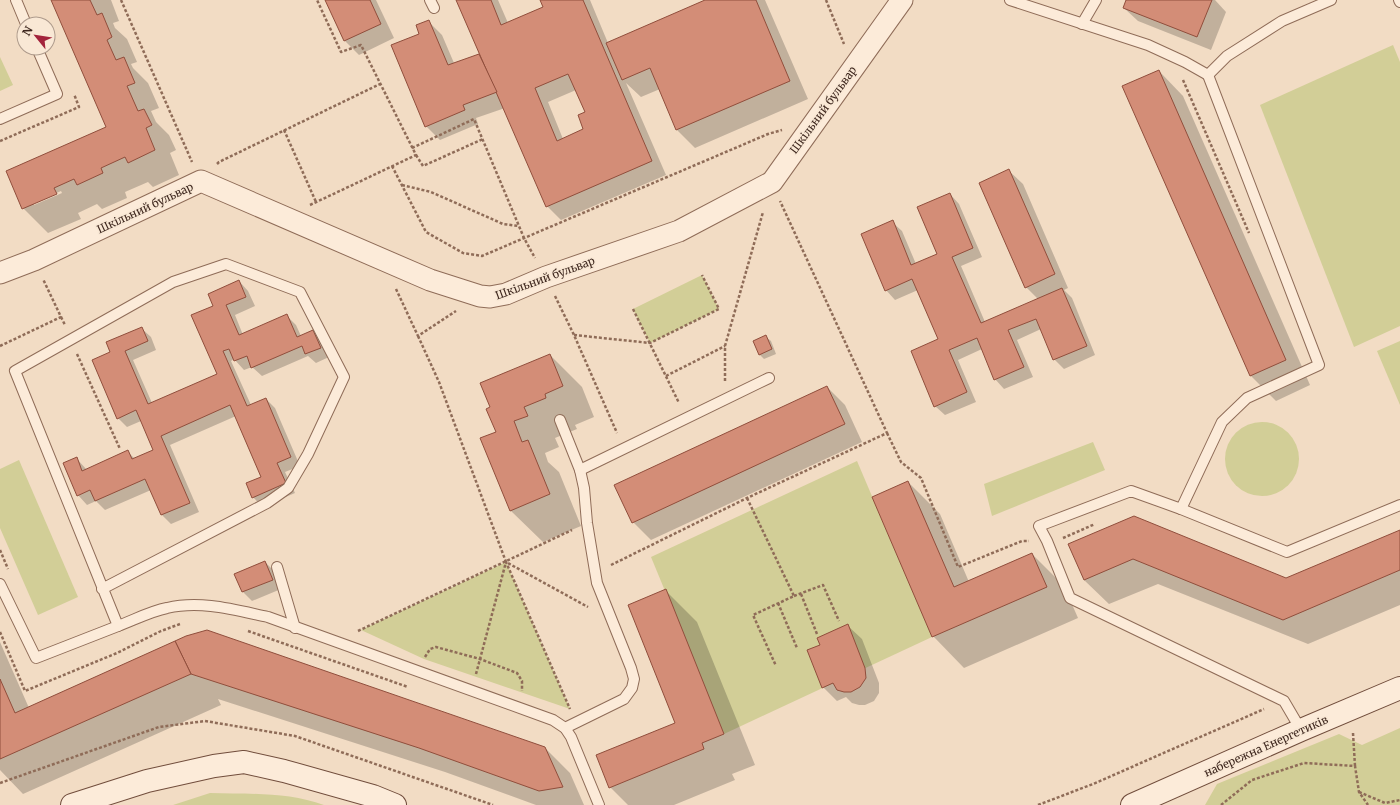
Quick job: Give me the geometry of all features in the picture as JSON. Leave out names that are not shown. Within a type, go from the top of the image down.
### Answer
[{"type":"street","name":"Шкільний бульвар","points":[[0,273],[34,260],[201,181],[430,280],[480,296],[490,297],[506,294],[546,277],[680,231],[772,182],[902,0]]},
{"type":"street","name":"набережна Енергетиків","points":[[1132,805],[1400,688]]},
{"type":"street","points":[[72,805],[147,781],[214,766],[244,762],[291,773],[373,796],[395,805]]},
{"type":"lane","points":[[16,0],[23,16]]},
{"type":"lane","points":[[1010,0],[1148,45],[1185,62],[1208,75],[1319,364],[1247,398],[1222,422],[1181,509]]},
{"type":"lane","points":[[1082,24],[1096,0]]},
{"type":"lane","points":[[1208,75],[1227,56],[1282,21],[1331,0]]},
{"type":"lane","points":[[0,119],[57,94],[40,56]]},
{"type":"lane","points":[[102,589],[267,503],[288,488],[308,454],[344,377],[300,292],[226,264],[173,282],[15,371],[102,589],[118,626]]},
{"type":"lane","points":[[580,470],[769,378]]},
{"type":"lane","points":[[560,420],[580,470],[584,488],[587,523],[597,583],[634,679],[632,688],[624,699],[565,728]]},
{"type":"lane","points":[[1301,730],[1284,701],[1070,598],[1039,526],[1131,491],[1181,509],[1287,552],[1400,505]]},
{"type":"lane","points":[[278,567],[295,628]]},
{"type":"lane","points":[[0,584],[36,658],[166,608],[185,605],[222,607],[268,617],[553,720],[565,728],[571,737],[599,805]]},
{"type":"path","points":[[121,0],[201,181],[219,162],[380,84]]},
{"type":"path","points":[[317,0],[341,52],[361,45],[412,148],[423,166],[483,139]]},
{"type":"path","points":[[826,0],[856,65]]},
{"type":"path","points":[[1181,75],[1249,233]]},
{"type":"path","points":[[0,141],[79,107]]},
{"type":"path","points":[[412,148],[474,119],[524,238],[546,277],[574,335],[624,448]]},
{"type":"path","points":[[392,166],[426,232],[463,253],[482,256],[768,134],[816,120]]},
{"type":"path","points":[[284,130],[316,202]]},
{"type":"path","points":[[284,217],[416,155]]},
{"type":"path","points":[[724,400],[725,346],[772,182]]},
{"type":"path","points":[[772,182],[901,462],[921,478],[958,567],[1022,541],[1047,542]]},
{"type":"path","points":[[401,185],[431,192],[504,224],[519,227]]},
{"type":"path","points":[[382,259],[439,382],[506,562],[577,722]]},
{"type":"path","points":[[574,335],[650,343],[719,309],[702,274]]},
{"type":"path","points":[[44,281],[120,449]]},
{"type":"path","points":[[418,336],[480,296]]},
{"type":"path","points":[[633,309],[686,418]]},
{"type":"path","points":[[0,346],[61,317]]},
{"type":"path","points":[[666,376],[725,346]]},
{"type":"path","points":[[596,572],[747,498],[887,433]]},
{"type":"path","points":[[747,498],[794,596]]},
{"type":"path","points":[[338,642],[360,630],[587,523]]},
{"type":"path","points":[[506,562],[612,620]]},
{"type":"path","points":[[475,676],[506,562]]},
{"type":"path","points":[[776,666],[753,615],[794,596],[823,585],[839,621]]},
{"type":"path","points":[[801,594],[817,634]]},
{"type":"path","points":[[778,604],[797,648]]},
{"type":"path","points":[[0,632],[25,691],[117,653],[182,623]]},
{"type":"path","points":[[242,629],[408,687]]},
{"type":"path","points":[[425,657],[430,649],[436,647],[480,659],[517,673],[522,681],[522,690]]},
{"type":"path","points":[[1038,805],[1100,781],[1284,701]]},
{"type":"path","points":[[1352,708],[1355,766],[1359,792],[1368,805]]},
{"type":"path","points":[[1221,805],[1252,780],[1304,763],[1355,766]]},
{"type":"path","points":[[1359,792],[1385,803],[1400,800]]},
{"type":"shaded area","points":[[1393,45],[1400,62],[1400,326],[1354,347],[1260,105]]},
{"type":"shaded area","points":[[0,57],[13,85],[0,91]]},
{"type":"shaded area","points":[[702,275],[719,309],[650,343],[633,309]]},
{"type":"shaded area","points":[[1400,341],[1400,405],[1377,351]]},
{"type":"shaded area","points":[[1262,422],[1283,428],[1293,438],[1299,459],[1293,480],[1283,490],[1262,496],[1241,490],[1231,480],[1225,459],[1231,438],[1241,428]]},
{"type":"shaded area","points":[[1093,442],[1105,470],[992,516],[984,484]]},
{"type":"shaded area","points":[[19,460],[78,597],[38,615],[0,528],[0,469]]},
{"type":"shaded area","points":[[857,461],[932,637],[724,734],[651,557]]},
{"type":"shaded area","points":[[506,562],[570,709],[424,659],[361,630]]},
{"type":"shaded area","points":[[1400,728],[1400,805],[1205,805],[1217,784],[1339,734],[1362,745]]},
{"type":"shaded area","points":[[210,793],[282,796],[324,805],[173,805]]},
{"type":"building","points":[[51,0],[90,0],[97,15],[102,13],[112,37],[107,40],[116,60],[124,57],[135,83],[127,86],[138,111],[144,109],[152,125],[146,128],[155,150],[128,163],[125,157],[101,168],[103,173],[77,185],[74,179],[54,188],[57,194],[22,209],[6,171],[106,127]]},
{"type":"building","points":[[325,0],[370,0],[381,24],[344,41]]},
{"type":"building","points":[[456,0],[491,0],[501,25],[543,7],[540,0],[583,0],[652,161],[546,207]],"holes":[[[568,74],[585,112],[578,115],[583,129],[557,141],[535,88]]]},
{"type":"building","points":[[705,0],[756,0],[790,81],[676,130],[650,68],[622,80],[606,43]]},
{"type":"building","points":[[1126,0],[1212,0],[1197,37],[1123,8]]},
{"type":"building","points":[[429,20],[448,65],[479,54],[497,92],[463,105],[465,110],[425,127],[391,45],[419,34],[416,25]]},
{"type":"building","points":[[1159,70],[1286,360],[1250,376],[1122,86]]},
{"type":"building","points":[[1009,169],[1055,274],[1025,288],[979,183]]},
{"type":"building","points":[[950,193],[973,248],[952,257],[981,323],[1062,288],[1087,346],[1053,360],[1036,319],[1008,330],[1024,367],[994,380],[977,338],[949,350],[967,392],[934,407],[911,351],[938,339],[912,279],[885,291],[861,234],[893,220],[911,265],[937,254],[917,207]]},
{"type":"building","points":[[239,280],[246,297],[226,305],[239,335],[287,314],[297,337],[313,330],[321,348],[305,354],[302,346],[251,368],[247,356],[234,361],[229,349],[223,351],[247,406],[266,398],[291,457],[277,463],[286,483],[252,498],[246,483],[261,477],[230,405],[161,436],[190,503],[161,515],[145,479],[95,501],[90,490],[77,496],[63,463],[77,457],[82,471],[128,450],[132,459],[153,450],[136,410],[117,419],[92,360],[110,352],[106,342],[142,327],[148,341],[125,351],[148,404],[217,374],[191,315],[213,306],[208,294]]},
{"type":"building","points":[[766,335],[772,349],[759,355],[753,341]]},
{"type":"building","points":[[550,354],[563,386],[545,394],[546,398],[524,407],[528,416],[514,421],[522,442],[528,440],[550,494],[510,511],[480,438],[496,432],[486,409],[490,407],[480,383]]},
{"type":"building","points":[[827,386],[845,424],[632,523],[614,485]]},
{"type":"building","points":[[908,481],[954,587],[1032,553],[1047,587],[932,637],[872,497]]},
{"type":"building","points":[[1134,516],[1286,578],[1400,530],[1400,570],[1283,620],[1133,559],[1084,580],[1068,544]]},
{"type":"building","points":[[265,561],[273,580],[242,592],[234,574]]},
{"type":"building","points":[[666,589],[724,734],[702,743],[704,749],[609,788],[596,755],[675,723],[628,605]]},
{"type":"building","points":[[848,624],[865,668],[866,678],[860,687],[851,692],[837,690],[833,683],[822,688],[807,650],[820,645],[817,638]]},
{"type":"building","points":[[207,630],[545,747],[563,787],[539,791],[419,748],[191,674],[175,641]]},
{"type":"building","points":[[175,641],[191,674],[0,759],[0,679],[15,713]]}]
